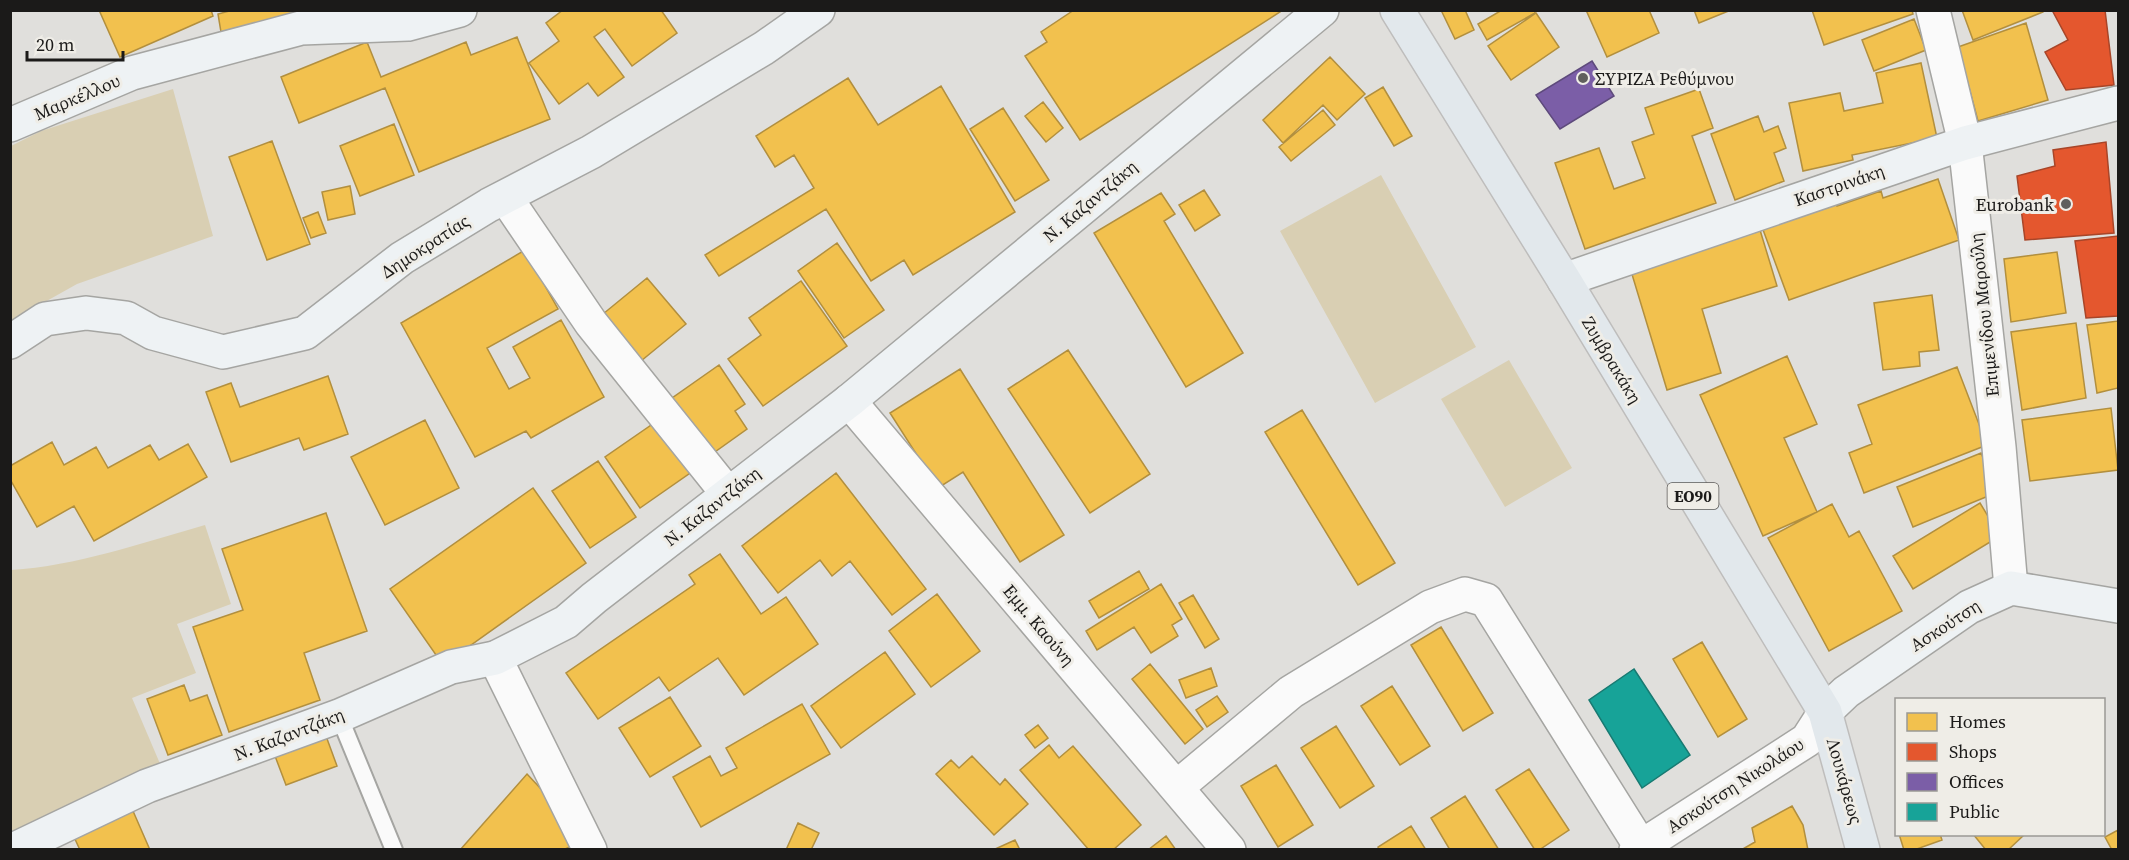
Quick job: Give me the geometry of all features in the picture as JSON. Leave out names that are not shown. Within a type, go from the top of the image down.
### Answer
[{"type":"main road","name":"Ζυμβρακάκη","points":[[1397,10],[1564,280],[1825,712]]},
{"type":"main road","name":"Λουκάρεως","points":[[1825,712],[1863,849]]},
{"type":"street","name":"Μαρκέλλου","points":[[10,125],[132,74],[301,28],[408,24],[460,10]]},
{"type":"street","name":"Δημοκρατίας","points":[[10,342],[45,319],[86,313],[126,318],[153,333],[223,352],[305,333],[402,258],[591,152],[764,48],[818,10]]},
{"type":"street","name":"Ν. Καζαντζάκη","points":[[13,849],[147,786],[339,716],[451,667],[495,658],[566,622],[849,401],[1322,10]]},
{"type":"street","name":"Επιμενίδου Μαρούλη","points":[[1933,10],[1965,142],[1999,447],[2011,588]]},
{"type":"street","name":"Καστρινάκη","points":[[1564,280],[1965,142],[2118,103]]},
{"type":"street","points":[[506,198],[591,323],[728,494]]},
{"type":"street","name":"Εμμ. Καούνη","points":[[849,401],[1229,849]]},
{"type":"street","points":[[2011,588],[2118,606]]},
{"type":"street","name":"Ασκούτση","points":[[1825,712],[1846,692],[1969,607],[2011,588]]},
{"type":"street","points":[[1177,787],[1291,692],[1430,607],[1465,594],[1486,600],[1638,848]]},
{"type":"street","points":[[495,658],[590,849]]},
{"type":"street","name":"Ασκούτση Νικολάου","points":[[1638,848],[1807,740],[1825,712]]},
{"type":"lane","points":[[339,716],[394,849]]},
{"type":"shaded area","points":[[173,89],[213,236],[77,284],[11,321],[11,146],[41,131]]},
{"type":"shaded area","points":[[1381,175],[1476,347],[1375,403],[1280,231]]},
{"type":"shaded area","points":[[1509,360],[1572,468],[1505,507],[1441,399]]},
{"type":"shaded area","points":[[205,525],[231,604],[177,624],[196,673],[132,698],[161,766],[11,834],[11,570],[84,559]]},
{"type":"building: Homes","points":[[99,10],[211,10],[213,16],[120,57]]},
{"type":"building: Homes","points":[[233,10],[333,10],[221,32],[218,14]]},
{"type":"building: Homes","points":[[563,10],[661,10],[677,33],[632,66],[605,29],[594,37],[624,77],[598,96],[588,83],[559,104],[529,63],[559,41],[546,23]]},
{"type":"building: Homes","points":[[1074,10],[1283,10],[1080,140],[1025,56],[1047,42],[1041,32]]},
{"type":"building: Homes","points":[[1441,10],[1465,10],[1474,30],[1455,39]]},
{"type":"building: Homes","points":[[1502,10],[1534,10],[1535,13],[1487,40],[1478,24]]},
{"type":"building: Homes","points":[[1586,10],[1649,10],[1659,33],[1607,57]]},
{"type":"building: Homes","points":[[1694,10],[1731,10],[1699,23]]},
{"type":"building: Homes","points":[[1812,10],[1912,10],[1913,14],[1824,45]]},
{"type":"building: Homes","points":[[1962,10],[2043,10],[2043,12],[1973,40]]},
{"type":"building: Homes","points":[[1536,13],[1559,47],[1511,80],[1488,46]]},
{"type":"building: Homes","points":[[1914,19],[1926,50],[1874,71],[1862,40]]},
{"type":"building: Homes","points":[[2026,23],[2048,100],[1978,121],[1958,47]]},
{"type":"building: Homes","points":[[517,37],[550,119],[419,172],[385,88],[299,123],[281,77],[367,42],[381,77],[466,42],[471,55]]},
{"type":"building: Homes","points":[[1330,57],[1365,94],[1337,120],[1323,105],[1283,143],[1263,120]]},
{"type":"building: Homes","points":[[1921,63],[1937,138],[1852,155],[1853,160],[1803,171],[1789,103],[1840,93],[1844,111],[1883,103],[1876,73]]},
{"type":"building: Homes","points":[[848,78],[878,125],[941,86],[1015,212],[913,275],[904,260],[871,281],[826,209],[719,276],[705,255],[814,188],[794,155],[775,167],[756,136]]},
{"type":"building: Homes","points":[[1383,87],[1412,136],[1394,146],[1365,98]]},
{"type":"building: Homes","points":[[1699,89],[1713,128],[1692,136],[1716,203],[1585,249],[1555,163],[1599,148],[1614,189],[1645,178],[1632,142],[1654,134],[1645,108]]},
{"type":"building: Homes","points":[[1043,102],[1063,128],[1046,142],[1025,116]]},
{"type":"building: Homes","points":[[1003,108],[1049,180],[1015,201],[970,129]]},
{"type":"building: Homes","points":[[1323,110],[1335,125],[1291,161],[1279,147]]},
{"type":"building: Homes","points":[[1758,116],[1764,132],[1778,126],[1786,148],[1774,153],[1784,181],[1735,200],[1711,134]]},
{"type":"building: Homes","points":[[394,124],[414,175],[360,196],[340,146]]},
{"type":"building: Homes","points":[[272,141],[310,244],[267,260],[229,157]]},
{"type":"building: Homes","points":[[1938,179],[1959,240],[1789,300],[1762,227],[1835,201],[1837,206],[1881,191],[1883,198]]},
{"type":"building: Homes","points":[[350,186],[355,214],[328,220],[322,192]]},
{"type":"building: Homes","points":[[1204,190],[1220,215],[1195,231],[1179,205]]},
{"type":"building: Homes","points":[[1161,193],[1175,214],[1164,221],[1243,353],[1186,387],[1094,233]]},
{"type":"building: Homes","points":[[318,212],[326,233],[311,238],[303,218]]},
{"type":"building: Homes","points":[[1760,230],[1777,286],[1702,309],[1721,373],[1667,390],[1631,271]]},
{"type":"building: Homes","points":[[837,243],[884,310],[844,338],[798,271]]},
{"type":"building: Homes","points":[[525,250],[558,309],[487,348],[509,389],[530,378],[513,347],[561,320],[604,397],[531,438],[526,431],[475,457],[401,323]]},
{"type":"building: Homes","points":[[2057,252],[2066,313],[2011,322],[2004,259]]},
{"type":"building: Homes","points":[[647,278],[686,324],[641,361],[603,314]]},
{"type":"building: Homes","points":[[801,281],[847,346],[763,406],[728,359],[761,335],[749,318]]},
{"type":"building: Homes","points":[[1932,295],[1939,350],[1919,352],[1920,366],[1883,370],[1874,303]]},
{"type":"building: Homes","points":[[2118,321],[2118,388],[2097,393],[2087,325]]},
{"type":"building: Homes","points":[[2076,323],[2086,398],[2022,410],[2011,332]]},
{"type":"building: Homes","points":[[1068,350],[1150,474],[1090,513],[1008,389]]},
{"type":"building: Homes","points":[[1787,356],[1817,424],[1784,438],[1817,512],[1763,536],[1700,395]]},
{"type":"building: Homes","points":[[719,365],[745,404],[735,411],[747,429],[705,459],[665,403]]},
{"type":"building: Homes","points":[[1957,367],[1987,445],[1864,493],[1849,453],[1872,444],[1858,405]]},
{"type":"building: Homes","points":[[960,369],[1064,535],[1020,562],[963,472],[938,488],[890,413]]},
{"type":"building: Homes","points":[[328,376],[348,434],[304,450],[299,438],[231,462],[206,392],[231,383],[240,407]]},
{"type":"building: Homes","points":[[2111,408],[2118,470],[2030,481],[2022,420]]},
{"type":"building: Homes","points":[[1302,410],[1395,563],[1358,585],[1265,432]]},
{"type":"building: Homes","points":[[425,420],[459,488],[385,525],[351,457]]},
{"type":"building: Homes","points":[[657,421],[693,471],[640,508],[605,457]]},
{"type":"building: Homes","points":[[52,442],[64,465],[96,447],[108,468],[150,445],[159,460],[188,444],[207,477],[94,541],[74,506],[37,527],[10,479],[10,466]]},
{"type":"building: Homes","points":[[1981,453],[1998,492],[1913,527],[1897,487]]},
{"type":"building: Homes","points":[[598,461],[636,517],[590,548],[552,491]]},
{"type":"building: Homes","points":[[836,473],[926,589],[892,615],[850,561],[832,576],[820,560],[778,593],[742,546]]},
{"type":"building: Homes","points":[[533,488],[586,563],[443,665],[390,589]]},
{"type":"building: Homes","points":[[1980,503],[2000,536],[1913,589],[1893,556]]},
{"type":"building: Homes","points":[[1832,504],[1849,537],[1859,531],[1902,611],[1829,651],[1768,538]]},
{"type":"building: Homes","points":[[326,513],[367,631],[304,653],[320,700],[229,732],[193,627],[243,610],[222,549]]},
{"type":"building: Homes","points":[[720,554],[761,614],[786,597],[818,644],[744,695],[718,658],[669,691],[659,677],[598,719],[566,673],[695,584],[689,575]]},
{"type":"building: Homes","points":[[1139,571],[1149,589],[1099,618],[1089,601]]},
{"type":"building: Homes","points":[[1161,584],[1182,619],[1172,625],[1178,636],[1151,653],[1134,627],[1097,650],[1086,631]]},
{"type":"building: Homes","points":[[937,594],[980,651],[931,687],[889,631]]},
{"type":"building: Homes","points":[[1193,595],[1219,639],[1205,648],[1179,603]]},
{"type":"building: Homes","points":[[1441,627],[1493,713],[1463,731],[1411,645]]},
{"type":"building: Homes","points":[[1702,642],[1747,719],[1718,737],[1673,659]]},
{"type":"building: Homes","points":[[885,652],[915,694],[841,748],[811,706]]},
{"type":"building: Homes","points":[[1150,664],[1203,729],[1185,744],[1132,679]]},
{"type":"building: Homes","points":[[1211,668],[1217,686],[1186,698],[1179,680]]},
{"type":"building: Homes","points":[[184,685],[190,701],[207,695],[222,735],[168,755],[147,699]]},
{"type":"building: Homes","points":[[1392,686],[1430,746],[1400,765],[1361,706]]},
{"type":"building: Homes","points":[[1217,696],[1228,712],[1207,727],[1196,710]]},
{"type":"building: Homes","points":[[670,697],[701,746],[650,777],[619,728]]},
{"type":"building: Homes","points":[[802,704],[830,754],[701,827],[673,777],[710,756],[721,776],[737,768],[726,748]]},
{"type":"building: Homes","points":[[1038,725],[1048,738],[1035,748],[1025,735]]},
{"type":"building: Homes","points":[[1336,726],[1374,786],[1340,808],[1301,748]]},
{"type":"building: Homes","points":[[326,736],[337,766],[286,785],[275,756]]},
{"type":"building: Homes","points":[[1049,745],[1059,758],[1073,746],[1141,825],[1113,850],[1089,850],[1020,770]]},
{"type":"building: Homes","points":[[972,756],[1000,785],[1005,779],[1028,804],[994,835],[936,774],[951,760],[959,768]]},
{"type":"building: Homes","points":[[1276,765],[1313,825],[1278,847],[1241,786]]},
{"type":"building: Homes","points":[[1529,769],[1569,830],[1539,850],[1535,850],[1496,790]]},
{"type":"building: Homes","points":[[527,774],[556,805],[574,845],[563,850],[460,850]]},
{"type":"building: Homes","points":[[1465,796],[1499,850],[1450,850],[1431,818]]},
{"type":"building: Homes","points":[[1792,806],[1803,825],[1808,850],[1741,850],[1755,842],[1752,828]]},
{"type":"building: Homes","points":[[133,811],[150,850],[80,850],[74,837]]},
{"type":"building: Homes","points":[[798,823],[819,833],[811,850],[786,850]]},
{"type":"building: Homes","points":[[1411,826],[1426,850],[1379,850],[1378,847]]},
{"type":"building: Homes","points":[[2118,830],[2118,850],[2112,850],[2105,837]]},
{"type":"building: Homes","points":[[1166,836],[1176,850],[1148,850]]},
{"type":"building: Homes","points":[[1900,836],[1941,836],[1942,840],[1914,850],[1904,850]]},
{"type":"building: Homes","points":[[1975,836],[2023,836],[2008,850],[1986,850]]},
{"type":"building: Homes","points":[[1015,840],[1020,850],[993,850]]},
{"type":"building: Shops","points":[[2052,10],[2105,10],[2114,85],[2066,90],[2045,52],[2068,40]]},
{"type":"building: Shops","name":"Eurobank","points":[[2106,142],[2114,233],[2025,240],[2017,176],[2055,166],[2053,150]]},
{"type":"building: Shops","points":[[2118,236],[2118,316],[2086,318],[2075,241]]},
{"type":"building: Offices","name":"ΣΥΡΙΖΑ Ρεθύμνου","points":[[1592,61],[1614,96],[1560,129],[1536,95]]},
{"type":"building: Public","points":[[1634,669],[1690,755],[1642,788],[1589,700]]},
{"type":"place","name":"ΣΥΡΙΖΑ Ρεθύμνου","points":[[1583,78]]},
{"type":"place","name":"Eurobank","points":[[2066,204]]}]
